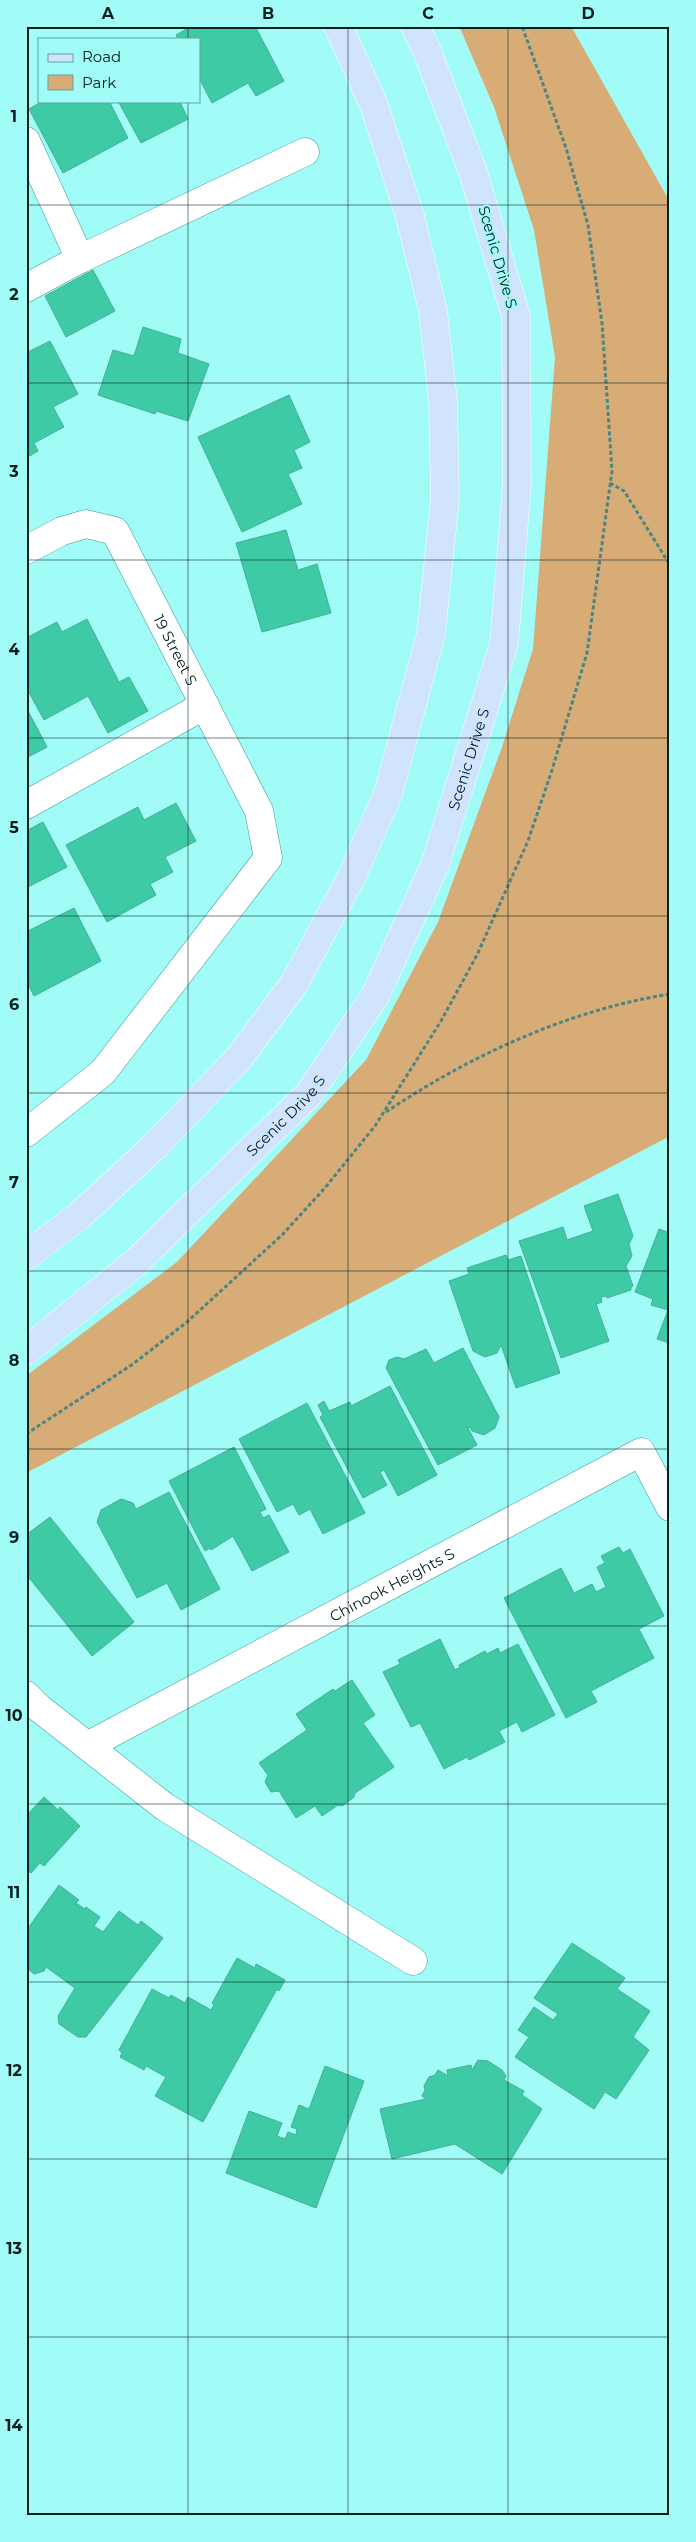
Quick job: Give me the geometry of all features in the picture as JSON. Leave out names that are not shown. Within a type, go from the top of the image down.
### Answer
[{"type":"main road","points":[[26,1256],[79,1216],[155,1146],[239,1058],[294,984],[352,876],[388,794],[431,634],[445,499],[443,400],[433,310],[410,216],[374,105],[338,26]]},
{"type":"main road","name":"Scenic Drive S","points":[[26,1351],[136,1262],[309,1094],[375,996],[435,864],[504,644],[516,484],[516,316],[473,172],[427,51],[414,26]]},
{"type":"street","points":[[26,141],[80,260]]},
{"type":"street","points":[[26,288],[80,260],[305,152]]},
{"type":"street","name":"19 Street S","points":[[26,550],[62,531],[86,524],[115,531],[259,811],[268,858],[103,1072],[26,1133]]},
{"type":"street","points":[[26,805],[205,705]]},
{"type":"street","name":"Chinook Heights S","points":[[87,1746],[641,1452],[670,1507]]},
{"type":"street","points":[[26,1695],[87,1746],[166,1807],[413,1961]]},
{"type":"path","points":[[610,483],[624,491],[670,565]]},
{"type":"path","points":[[383,1114],[441,1076],[537,1033],[586,1013],[670,994]]},
{"type":"green space","points":[[459,26],[571,26],[670,202],[670,1136],[26,1473],[26,1376],[177,1262],[366,1060],[438,922],[502,747],[533,649],[555,357],[534,230],[494,107]]},
{"type":"building","points":[[192,26],[255,26],[284,81],[256,96],[248,83],[212,103],[200,80],[200,38],[178,38],[176,35]]},
{"type":"building","points":[[41,102],[110,102],[128,138],[63,173],[29,109]]},
{"type":"building","points":[[119,102],[180,102],[188,119],[141,143]]},
{"type":"building","points":[[93,270],[115,311],[66,337],[45,296]]},
{"type":"building","points":[[143,327],[181,339],[178,353],[209,364],[188,421],[156,411],[155,414],[98,395],[113,350],[134,356]]},
{"type":"building","points":[[50,341],[78,394],[53,407],[64,427],[34,443],[38,451],[26,458],[26,353]]},
{"type":"building","points":[[289,395],[310,442],[294,450],[302,468],[288,474],[302,504],[242,532],[198,437]]},
{"type":"building","points":[[286,530],[298,570],[317,564],[331,613],[262,632],[236,543]]},
{"type":"building","points":[[87,619],[119,682],[129,677],[148,711],[108,733],[88,696],[44,720],[26,687],[26,638],[57,622],[62,632]]},
{"type":"building","points":[[26,707],[47,747],[26,758]]},
{"type":"building","points":[[176,803],[196,841],[165,857],[173,872],[150,884],[156,895],[107,922],[66,845],[138,807],[144,820]]},
{"type":"building","points":[[43,822],[67,867],[26,888],[26,831]]},
{"type":"building","points":[[74,908],[101,961],[34,996],[26,980],[26,932]]},
{"type":"building","points":[[618,1194],[633,1236],[629,1244],[632,1256],[626,1266],[633,1286],[631,1290],[607,1298],[606,1296],[601,1297],[602,1302],[596,1304],[609,1341],[561,1358],[519,1241],[563,1227],[567,1240],[593,1231],[584,1206]]},
{"type":"building","points":[[659,1229],[670,1233],[670,1343],[657,1339],[668,1310],[651,1305],[653,1299],[635,1292]]},
{"type":"building","points":[[506,1255],[508,1260],[521,1256],[560,1373],[516,1388],[501,1345],[497,1353],[485,1357],[473,1351],[449,1281],[469,1274],[467,1268]]},
{"type":"building","points":[[463,1348],[499,1417],[495,1428],[484,1435],[472,1431],[470,1427],[468,1428],[477,1445],[438,1465],[386,1368],[389,1360],[397,1357],[404,1359],[426,1349],[434,1363]]},
{"type":"building","points":[[390,1386],[437,1475],[398,1496],[384,1470],[380,1472],[387,1485],[363,1498],[320,1417],[323,1415],[318,1405],[324,1401],[329,1411],[350,1402],[351,1406]]},
{"type":"building","points":[[307,1403],[365,1513],[323,1534],[310,1509],[299,1515],[293,1504],[277,1512],[239,1439]]},
{"type":"building","points":[[234,1447],[266,1509],[260,1512],[263,1518],[269,1515],[289,1552],[252,1571],[233,1536],[211,1550],[210,1548],[205,1551],[169,1481]]},
{"type":"building","points":[[169,1492],[220,1589],[181,1610],[167,1583],[137,1598],[97,1522],[101,1510],[121,1499],[133,1503],[136,1509]]},
{"type":"building","points":[[50,1517],[134,1622],[92,1656],[26,1574],[26,1535]]},
{"type":"building","points":[[619,1547],[623,1553],[630,1549],[664,1616],[639,1629],[654,1658],[591,1691],[597,1702],[566,1718],[504,1598],[561,1568],[574,1593],[592,1584],[596,1592],[606,1587],[597,1567],[605,1563],[601,1556]]},
{"type":"building","points":[[440,1639],[455,1670],[460,1667],[459,1665],[485,1651],[487,1654],[498,1648],[500,1653],[518,1644],[555,1715],[522,1732],[517,1722],[499,1731],[505,1742],[469,1760],[467,1757],[444,1769],[420,1723],[411,1727],[383,1672],[400,1664],[398,1660]]},
{"type":"building","points":[[352,1680],[375,1715],[363,1723],[394,1767],[355,1793],[354,1797],[342,1806],[338,1805],[322,1816],[315,1806],[296,1818],[279,1791],[271,1792],[265,1782],[268,1775],[259,1763],[307,1730],[296,1714],[333,1689],[335,1691]]},
{"type":"building","points":[[44,1797],[58,1810],[60,1807],[80,1826],[44,1866],[40,1863],[31,1873],[28,1871],[26,1873],[26,1816]]},
{"type":"building","points":[[59,1885],[79,1900],[76,1903],[85,1909],[86,1907],[100,1917],[94,1926],[103,1932],[119,1911],[138,1925],[141,1921],[163,1938],[86,2037],[78,2037],[59,2024],[58,2016],[75,1988],[46,1967],[44,1971],[34,1974],[26,1967],[26,1931]]},
{"type":"building","points":[[572,1943],[625,1978],[617,1989],[650,2011],[633,2037],[649,2050],[616,2099],[605,2092],[594,2109],[515,2057],[529,2037],[518,2030],[534,2007],[553,2020],[558,2014],[534,1998]]},
{"type":"building","points":[[237,1958],[255,1968],[256,1964],[285,1980],[279,1991],[277,1989],[203,2122],[155,2096],[166,2077],[146,2066],[144,2070],[120,2057],[122,2053],[119,2050],[152,1989],[169,1998],[171,1995],[185,2003],[188,1997],[211,2010],[214,2005],[212,2003]]},
{"type":"building","points":[[478,2060],[488,2061],[502,2070],[506,2076],[504,2080],[524,2091],[522,2095],[542,2109],[502,2174],[455,2144],[392,2159],[380,2109],[426,2099],[422,2096],[425,2090],[424,2086],[429,2077],[435,2075],[438,2070],[448,2076],[447,2070],[471,2065],[472,2070]]},
{"type":"building","points":[[325,2066],[364,2081],[316,2208],[226,2173],[249,2111],[282,2123],[277,2136],[285,2139],[288,2132],[296,2135],[297,2129],[291,2127],[299,2105],[309,2109]]}]
